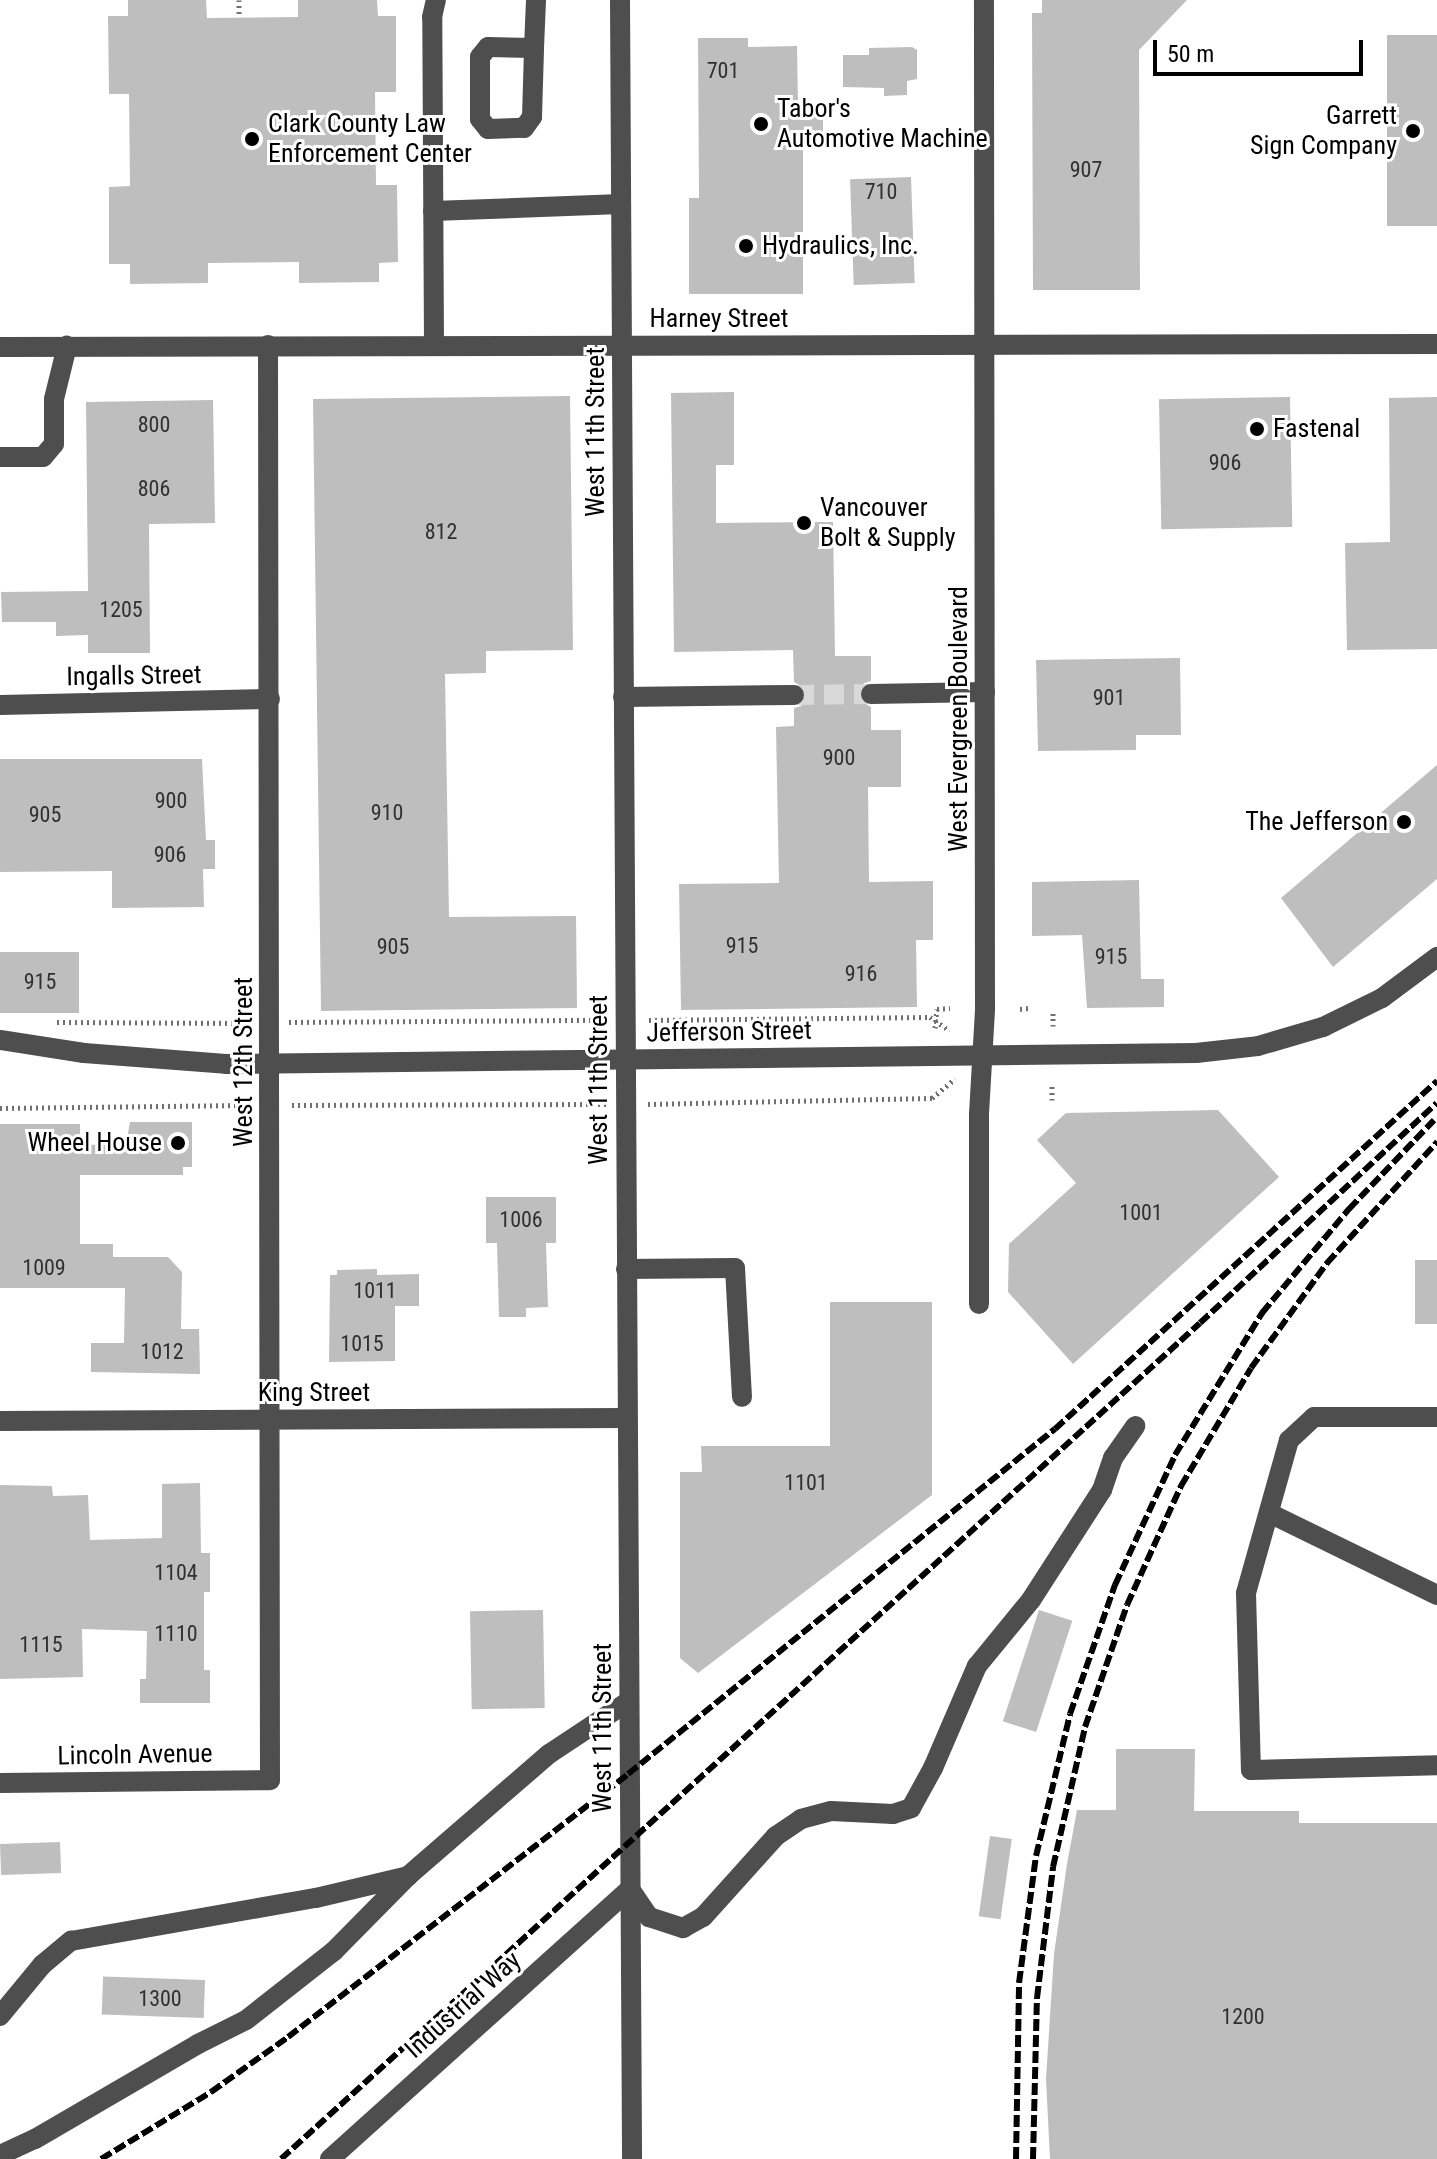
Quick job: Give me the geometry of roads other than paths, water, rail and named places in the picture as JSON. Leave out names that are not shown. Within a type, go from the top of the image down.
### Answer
[{"type":"street","points":[[434,345],[432,17],[436,0]]},
{"type":"street","points":[[534,48],[488,47],[480,57],[480,119],[488,129],[524,128],[532,117],[536,0]]},
{"type":"street","name":"West 11th Street","points":[[620,0],[632,2159]]},
{"type":"street","name":"West Evergreen Boulevard","points":[[979,1304],[985,692],[984,0]]},
{"type":"street","points":[[433,211],[621,204]]},
{"type":"street","name":"Harney Street","points":[[0,347],[1437,344]]},
{"type":"street","name":"West 12th Street","points":[[268,345],[270,1780]]},
{"type":"street","points":[[0,457],[43,457],[54,444],[54,399],[67,346]]},
{"type":"street","points":[[871,694],[985,692]]},
{"type":"street","points":[[623,697],[794,695]]},
{"type":"street","name":"Ingalls Street","points":[[0,705],[270,699]]},
{"type":"street","name":"Jefferson Street","points":[[0,1040],[84,1053],[226,1064],[1196,1053],[1258,1046],[1323,1027],[1364,1009],[1437,957]]},
{"type":"street","points":[[626,1269],[735,1268],[742,1397]]},
{"type":"street","points":[[1437,1417],[1314,1417],[1289,1440],[1246,1593],[1251,1770],[1437,1765]]},
{"type":"street","name":"King Street","points":[[0,1421],[627,1418]]},
{"type":"street","points":[[630,1889],[649,1917],[683,1928],[703,1917],[776,1836],[801,1819],[831,1811],[893,1814],[911,1808],[933,1768],[977,1666],[1031,1600],[1102,1490],[1113,1458],[1135,1426]]},
{"type":"street","points":[[1269,1513],[1437,1595]]},
{"type":"street","points":[[3,2146],[246,2020],[334,1951],[408,1876],[549,1754],[629,1701]]},
{"type":"street","name":"Lincoln Avenue","points":[[0,1783],[270,1780]]},
{"type":"street","points":[[0,2016],[42,1965],[71,1941],[316,1898],[408,1876]]},
{"type":"street","name":"Industrial Way","points":[[330,2159],[630,1889]]},
{"type":"tunnel","points":[[794,695],[871,694]]},
{"type":"railway","points":[[101,2159],[211,2092],[288,2037],[628,1774],[1055,1429],[1437,1081]]},
{"type":"railway","points":[[281,2159],[1200,1323],[1437,1103]]},
{"type":"railway","points":[[1016,2159],[1019,1983],[1036,1856],[1070,1714],[1115,1585],[1175,1455],[1262,1313],[1349,1209],[1434,1120]]},
{"type":"railway","points":[[1033,2159],[1037,1998],[1053,1867],[1085,1727],[1127,1605],[1181,1486],[1251,1368],[1327,1263],[1437,1142]]},
{"type":"place","name":"Tabor's Automotive Machine","points":[[761,124]]},
{"type":"place","name":"Garrett Sign Company","points":[[1413,131]]},
{"type":"place","name":"Clark County Law Enforcement Center","points":[[252,139]]},
{"type":"place","name":"Hydraulics, Inc.","points":[[746,246]]},
{"type":"place","name":"Fastenal","points":[[1257,429]]},
{"type":"place","name":"Vancouver Bolt & Supply","points":[[804,523]]},
{"type":"place","name":"The Jefferson","points":[[1404,822]]},
{"type":"place","name":"Wheel House","points":[[178,1143]]}]
